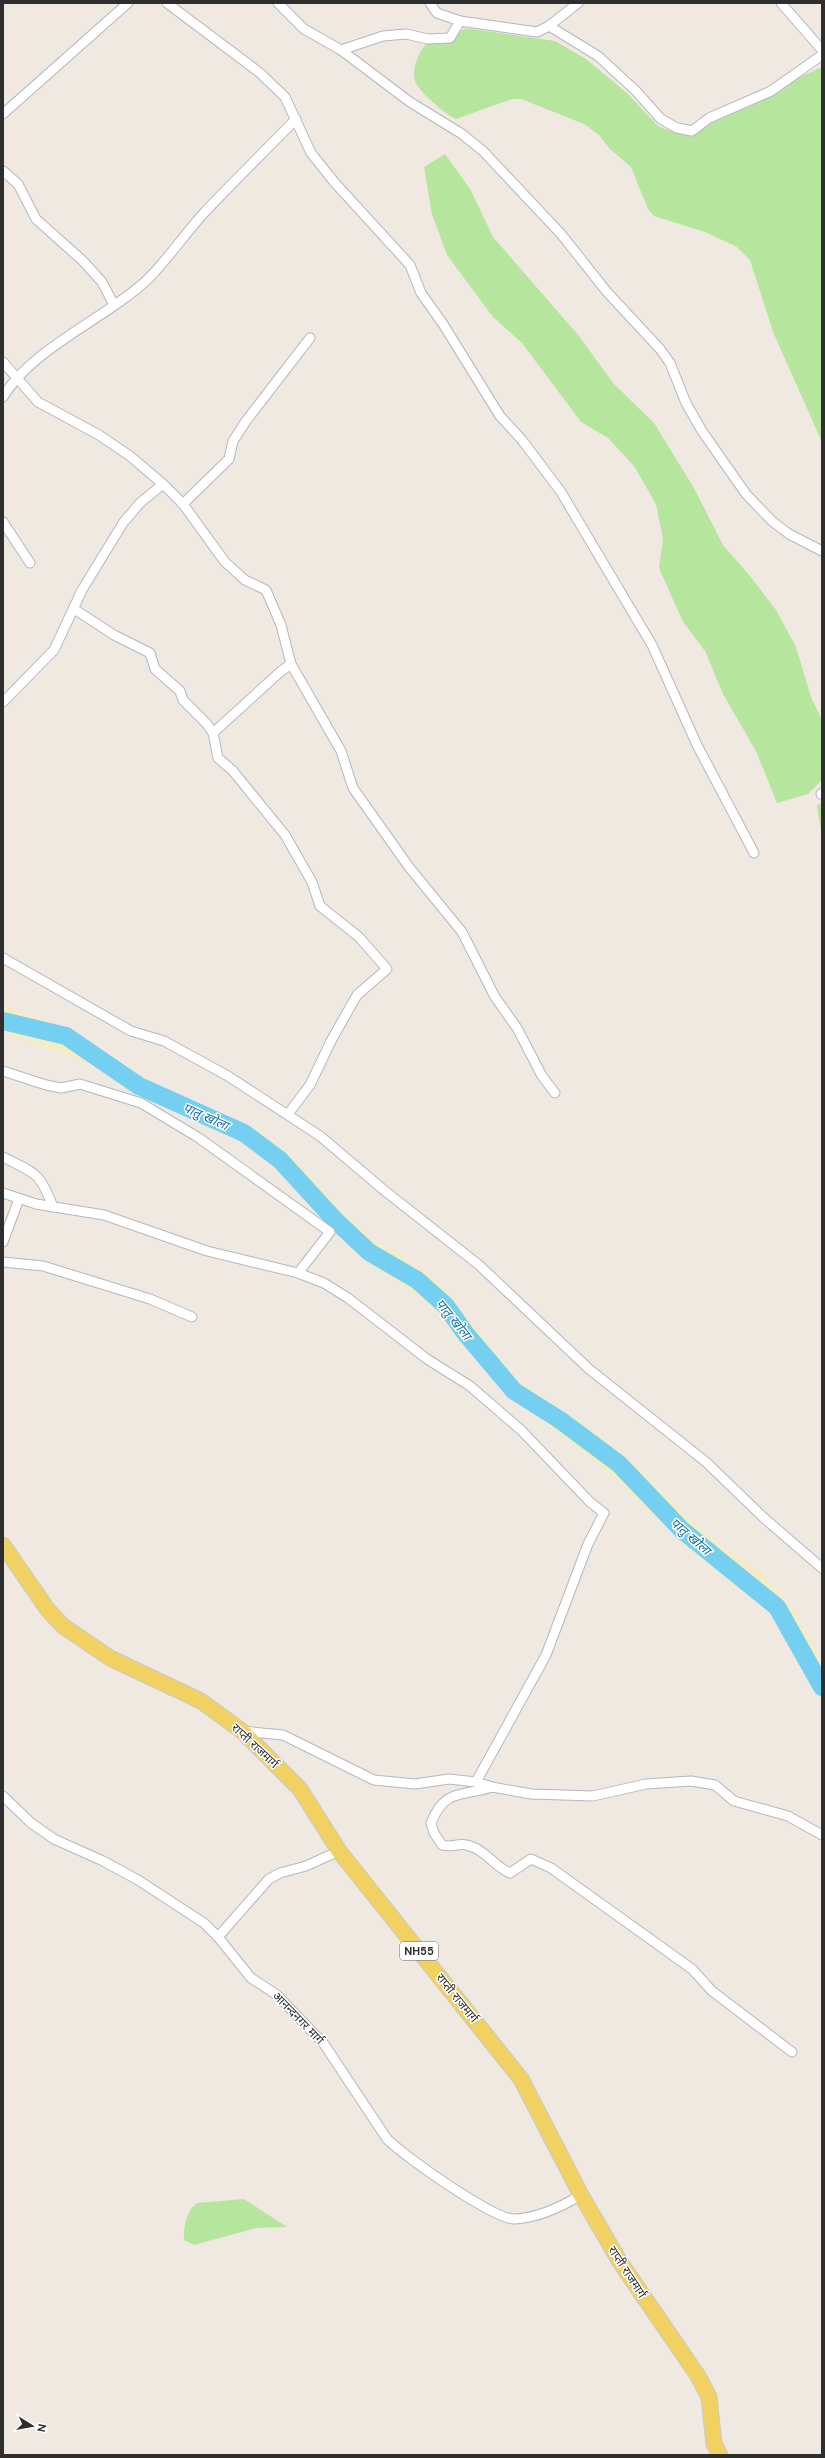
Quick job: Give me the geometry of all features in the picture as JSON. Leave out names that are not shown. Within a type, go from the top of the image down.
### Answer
[{"type":"main road","name":"राप्ती राजमार्ग","points":[[5,1551],[48,1610],[63,1626],[110,1658],[201,1701],[242,1731],[300,1789],[339,1850],[521,2079],[581,2195],[620,2262],[698,2376],[709,2397],[714,2444],[720,2455]]},
{"type":"street","points":[[3,114],[128,3]]},
{"type":"street","points":[[167,3],[260,73],[285,97],[311,153],[335,183],[410,265],[421,294],[443,324],[500,416],[561,492],[652,645],[697,745],[754,853]]},
{"type":"street","points":[[278,3],[304,29],[341,50],[410,102],[462,134],[483,151],[561,234],[607,292],[660,349],[670,363],[686,403],[702,431],[746,494],[772,521],[789,534],[822,551]]},
{"type":"street","points":[[430,3],[437,13],[460,21],[537,32],[549,26],[578,3]]},
{"type":"street","points":[[781,3],[822,50]]},
{"type":"street","points":[[341,50],[383,36],[406,34],[428,38],[450,38],[460,21]]},
{"type":"street","points":[[549,26],[598,56],[636,91],[661,119],[677,128],[692,131],[709,118],[771,90],[822,55]]},
{"type":"street","points":[[3,397],[17,379],[55,346],[114,305],[148,278],[204,214],[296,120]]},
{"type":"street","points":[[3,171],[18,184],[36,219],[84,260],[102,282],[114,305]]},
{"type":"street","points":[[183,504],[229,459],[234,441],[246,421],[310,338]]},
{"type":"street","points":[[3,362],[38,402],[99,435],[130,456],[163,484],[183,504],[225,562],[245,580],[266,590],[281,625],[291,664],[341,751],[353,788],[409,867],[462,932],[495,997],[517,1028],[542,1076],[555,1093]]},
{"type":"street","points":[[3,702],[54,650],[91,573],[123,523],[140,503],[163,484]]},
{"type":"street","points":[[3,522],[30,563]]},
{"type":"street","points":[[74,609],[114,635],[150,653],[155,669],[180,691],[183,700],[207,724],[213,733],[218,758],[233,771],[285,835],[312,882],[320,906],[359,937],[387,969],[357,995],[331,1041],[310,1086],[288,1114]]},
{"type":"street","points":[[213,733],[280,672],[291,664]]},
{"type":"street","points":[[3,958],[131,1031],[164,1041],[228,1076],[320,1136],[385,1191],[479,1265],[589,1370],[706,1462],[764,1518],[822,1568]]},
{"type":"street","points":[[3,1070],[46,1085],[61,1088],[80,1084],[141,1103],[199,1138],[330,1232],[298,1273]]},
{"type":"street","points":[[3,1157],[28,1168],[43,1181],[53,1207]]},
{"type":"street","points":[[3,1193],[19,1199],[53,1207],[104,1215],[207,1251],[298,1273],[324,1283],[348,1298],[416,1351],[470,1386],[521,1430],[590,1502],[604,1513],[588,1544],[546,1655],[476,1782]]},
{"type":"street","points":[[3,1242],[19,1199]]},
{"type":"street","points":[[3,1262],[43,1266],[150,1299],[192,1317]]},
{"type":"street","points":[[242,1731],[283,1735],[374,1780],[416,1784],[449,1779],[476,1782],[492,1787],[531,1794],[592,1796],[646,1784],[691,1781],[715,1785],[734,1801],[788,1816],[822,1835]]},
{"type":"street","points":[[492,1787],[452,1796],[437,1809],[431,1823],[434,1833],[442,1844],[456,1847],[465,1844],[488,1854],[504,1871],[510,1873],[532,1859],[551,1868],[692,1969],[712,1991],[792,2052]]},
{"type":"street","name":"आनन्दनगर मार्ग","points":[[3,1796],[31,1823],[48,1835],[103,1861],[138,1880],[204,1923],[218,1937],[251,1978],[277,1994],[324,2044],[379,2128],[396,2148],[457,2191],[507,2218],[522,2218],[549,2211],[581,2195]]},
{"type":"street","points":[[218,1937],[269,1879],[306,1866],[339,1850]]},
{"type":"green space","points":[[465,28],[555,41],[586,59],[628,94],[659,127],[684,135],[692,134],[724,113],[733,113],[752,105],[795,79],[822,67],[822,442],[773,332],[750,260],[737,247],[705,232],[654,216],[648,209],[631,167],[610,149],[599,135],[584,124],[521,99],[512,99],[456,119],[439,108],[417,86],[414,77],[415,66],[424,46],[427,43],[449,42]]},
{"type":"green space","points":[[445,154],[470,189],[493,237],[579,336],[613,383],[654,423],[694,488],[723,545],[750,576],[776,610],[796,647],[811,697],[822,720],[822,780],[808,794],[777,803],[756,751],[723,694],[705,651],[683,622],[659,568],[663,539],[656,504],[634,466],[608,438],[581,422],[522,343],[493,317],[447,255],[432,214],[424,167]]},
{"type":"green space","points":[[822,802],[822,836],[817,806]]},
{"type":"green space","points":[[244,2199],[287,2227],[256,2228],[194,2245],[184,2240],[186,2220],[191,2210],[197,2203]]},
{"type":"sand","points":[[3,1005],[56,1025],[97,1049],[149,1086],[261,1133],[296,1160],[346,1215],[376,1242],[397,1253],[429,1275],[451,1295],[517,1381],[586,1426],[641,1469],[682,1512],[720,1545],[761,1571],[794,1609],[822,1662],[822,1705],[796,1652],[770,1613],[686,1546],[610,1474],[518,1401],[465,1348],[434,1310],[401,1284],[358,1256],[304,1200],[286,1177],[255,1148],[157,1102],[98,1066],[3,1033]]},
{"type":"waterway","name":"पातु खोला","points":[[3,1021],[66,1036],[139,1086],[244,1133],[280,1160],[335,1220],[369,1252],[417,1280],[446,1306],[465,1333],[514,1391],[560,1420],[619,1464],[682,1530],[777,1607],[822,1687]]}]
